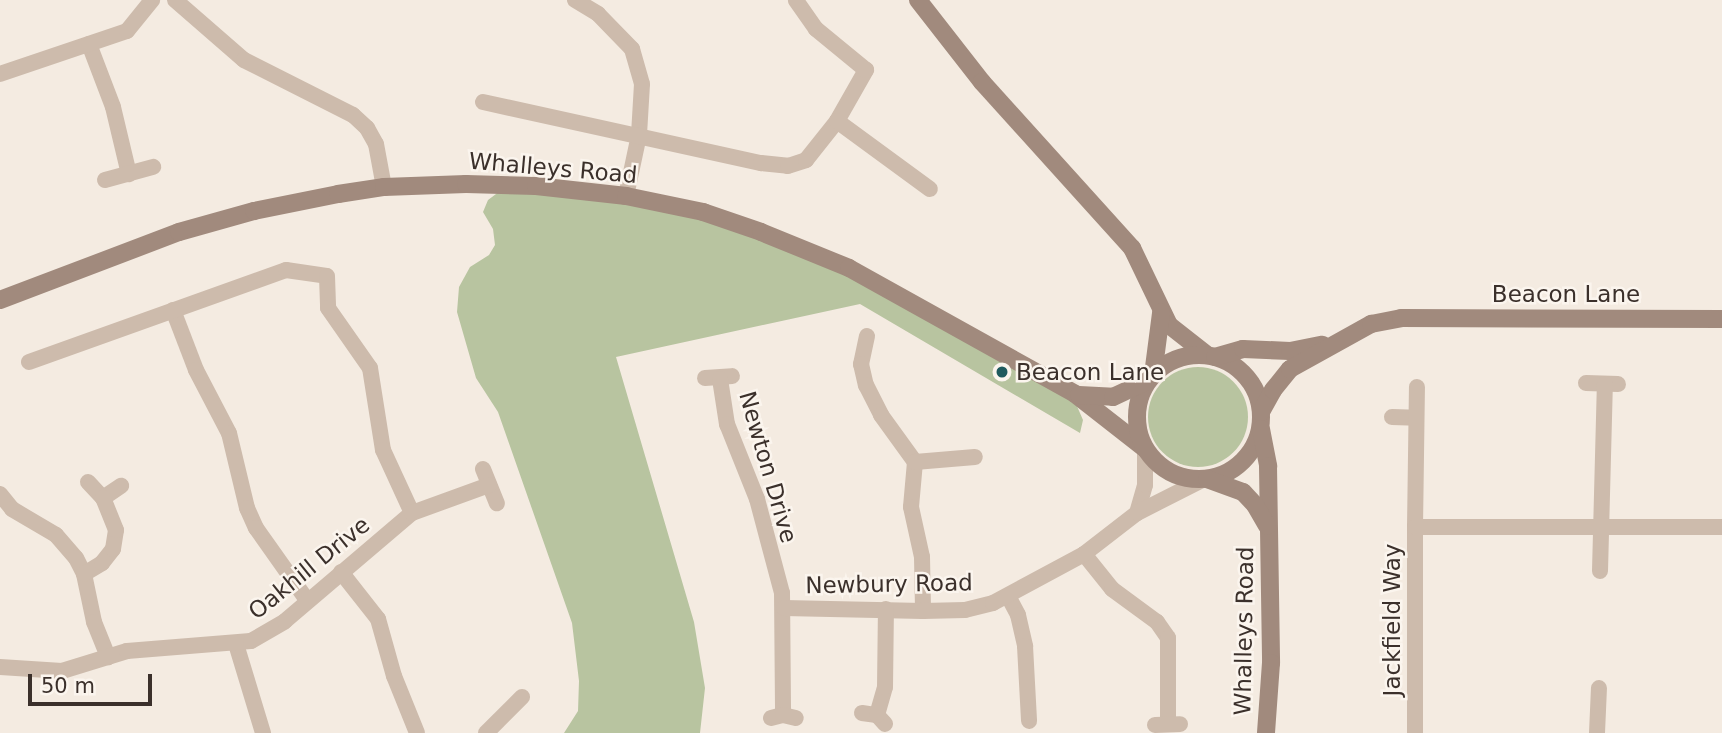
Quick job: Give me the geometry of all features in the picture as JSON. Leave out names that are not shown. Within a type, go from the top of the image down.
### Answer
[{"type":"street","points":[[0,74],[127,32],[152,0]]},
{"type":"street","points":[[175,0],[244,60],[353,115],[367,128],[376,144],[384,187]]},
{"type":"street","points":[[575,0],[598,14],[632,49],[642,84],[639,135],[626,196]]},
{"type":"street","points":[[483,102],[761,163],[789,166],[806,159],[837,121],[866,70],[816,29],[796,0]]},
{"type":"street","points":[[918,0],[982,82],[1132,248],[1161,313],[1178,334],[1210,355],[1234,366],[1248,379],[1257,394],[1260,420],[1254,446],[1242,462],[1226,473],[1206,479],[1171,473],[1145,449]]},
{"type":"street","points":[[89,44],[113,107],[129,174]]},
{"type":"street","points":[[837,121],[930,189]]},
{"type":"street","points":[[106,180],[153,167]]},
{"type":"street","name":"Whalleys Road","points":[[0,300],[208,223],[302,200],[384,187],[501,184],[626,196],[703,212],[818,254],[886,286],[1075,394],[1145,449]]},
{"type":"street","points":[[29,362],[286,270],[327,276],[328,309],[370,368],[383,450],[412,513]]},
{"type":"street","points":[[173,310],[196,370],[229,433],[247,508],[256,528],[307,600]]},
{"type":"street","points":[[1137,513],[1145,485],[1145,449],[1136,414],[1151,378],[1161,313]]},
{"type":"street","name":"Beacon Lane","points":[[1260,420],[1290,369],[1371,324],[1401,318],[1722,319]]},
{"type":"street","points":[[868,335],[861,365],[866,385],[881,415],[915,462],[911,507],[922,557],[923,611]]},
{"type":"street","name":"Beacon Lane","points":[[1210,355],[1242,349],[1290,351],[1332,344]]},
{"type":"street","points":[[1151,378],[1167,363],[1184,357],[1210,355]]},
{"type":"street","name":"Newton Drive","points":[[719,378],[727,424],[757,499],[784,608],[780,663],[783,717]]},
{"type":"street","name":"Whalleys Road","points":[[1075,394],[1113,397],[1151,378]]},
{"type":"street","points":[[1586,383],[1611,384],[1600,571]]},
{"type":"street","points":[[1415,527],[1417,387]]},
{"type":"street","points":[[1392,417],[1416,418]]},
{"type":"street","name":"Whalleys Road","points":[[1260,420],[1268,466],[1271,663],[1266,733]]},
{"type":"street","points":[[915,462],[975,457]]},
{"type":"street","points":[[483,468],[497,503]]},
{"type":"street","name":"Whalleys Road","points":[[1206,479],[1243,492],[1255,505],[1269,530]]},
{"type":"street","name":"Newbury Road","points":[[784,608],[965,610],[1008,596],[1084,554],[1137,513],[1206,479]]},
{"type":"street","points":[[83,574],[102,563],[113,549],[116,530],[103,498],[88,482]]},
{"type":"street","name":"Oakhill Drive","points":[[0,667],[62,671],[127,651],[236,643],[264,636],[412,513],[489,485]]},
{"type":"street","points":[[103,498],[121,486]]},
{"type":"street","points":[[1,497],[12,509],[56,535],[67,545],[83,574],[94,622],[108,657]]},
{"type":"street","name":"Jackfield Way","points":[[1415,733],[1415,527],[1722,527]]},
{"type":"street","points":[[1084,554],[1112,589],[1157,621],[1168,638],[1167,724]]},
{"type":"street","points":[[341,572],[378,619],[394,676],[417,733]]},
{"type":"street","points":[[1008,596],[1020,623],[1028,662],[1027,722]]},
{"type":"street","points":[[875,717],[885,687],[886,609]]},
{"type":"street","points":[[236,643],[263,733]]},
{"type":"street","points":[[1597,733],[1599,688]]},
{"type":"street","points":[[486,733],[522,697]]},
{"type":"green space","points":[[500,191],[628,203],[703,220],[759,238],[848,274],[1073,397],[1083,420],[1080,433],[860,304],[616,357],[694,622],[705,688],[700,733],[564,733],[578,711],[579,681],[572,623],[498,412],[476,378],[457,312],[459,287],[470,267],[489,255],[495,245],[493,229],[483,212],[488,200]]},
{"type":"green space","points":[[1198,367],[1217,371],[1233,382],[1244,398],[1248,417],[1244,436],[1233,452],[1217,463],[1198,467],[1179,463],[1163,452],[1152,436],[1148,417],[1152,398],[1163,382],[1179,371]]},
{"type":"place","name":"Beacon Lane","points":[[1002,372]]}]
